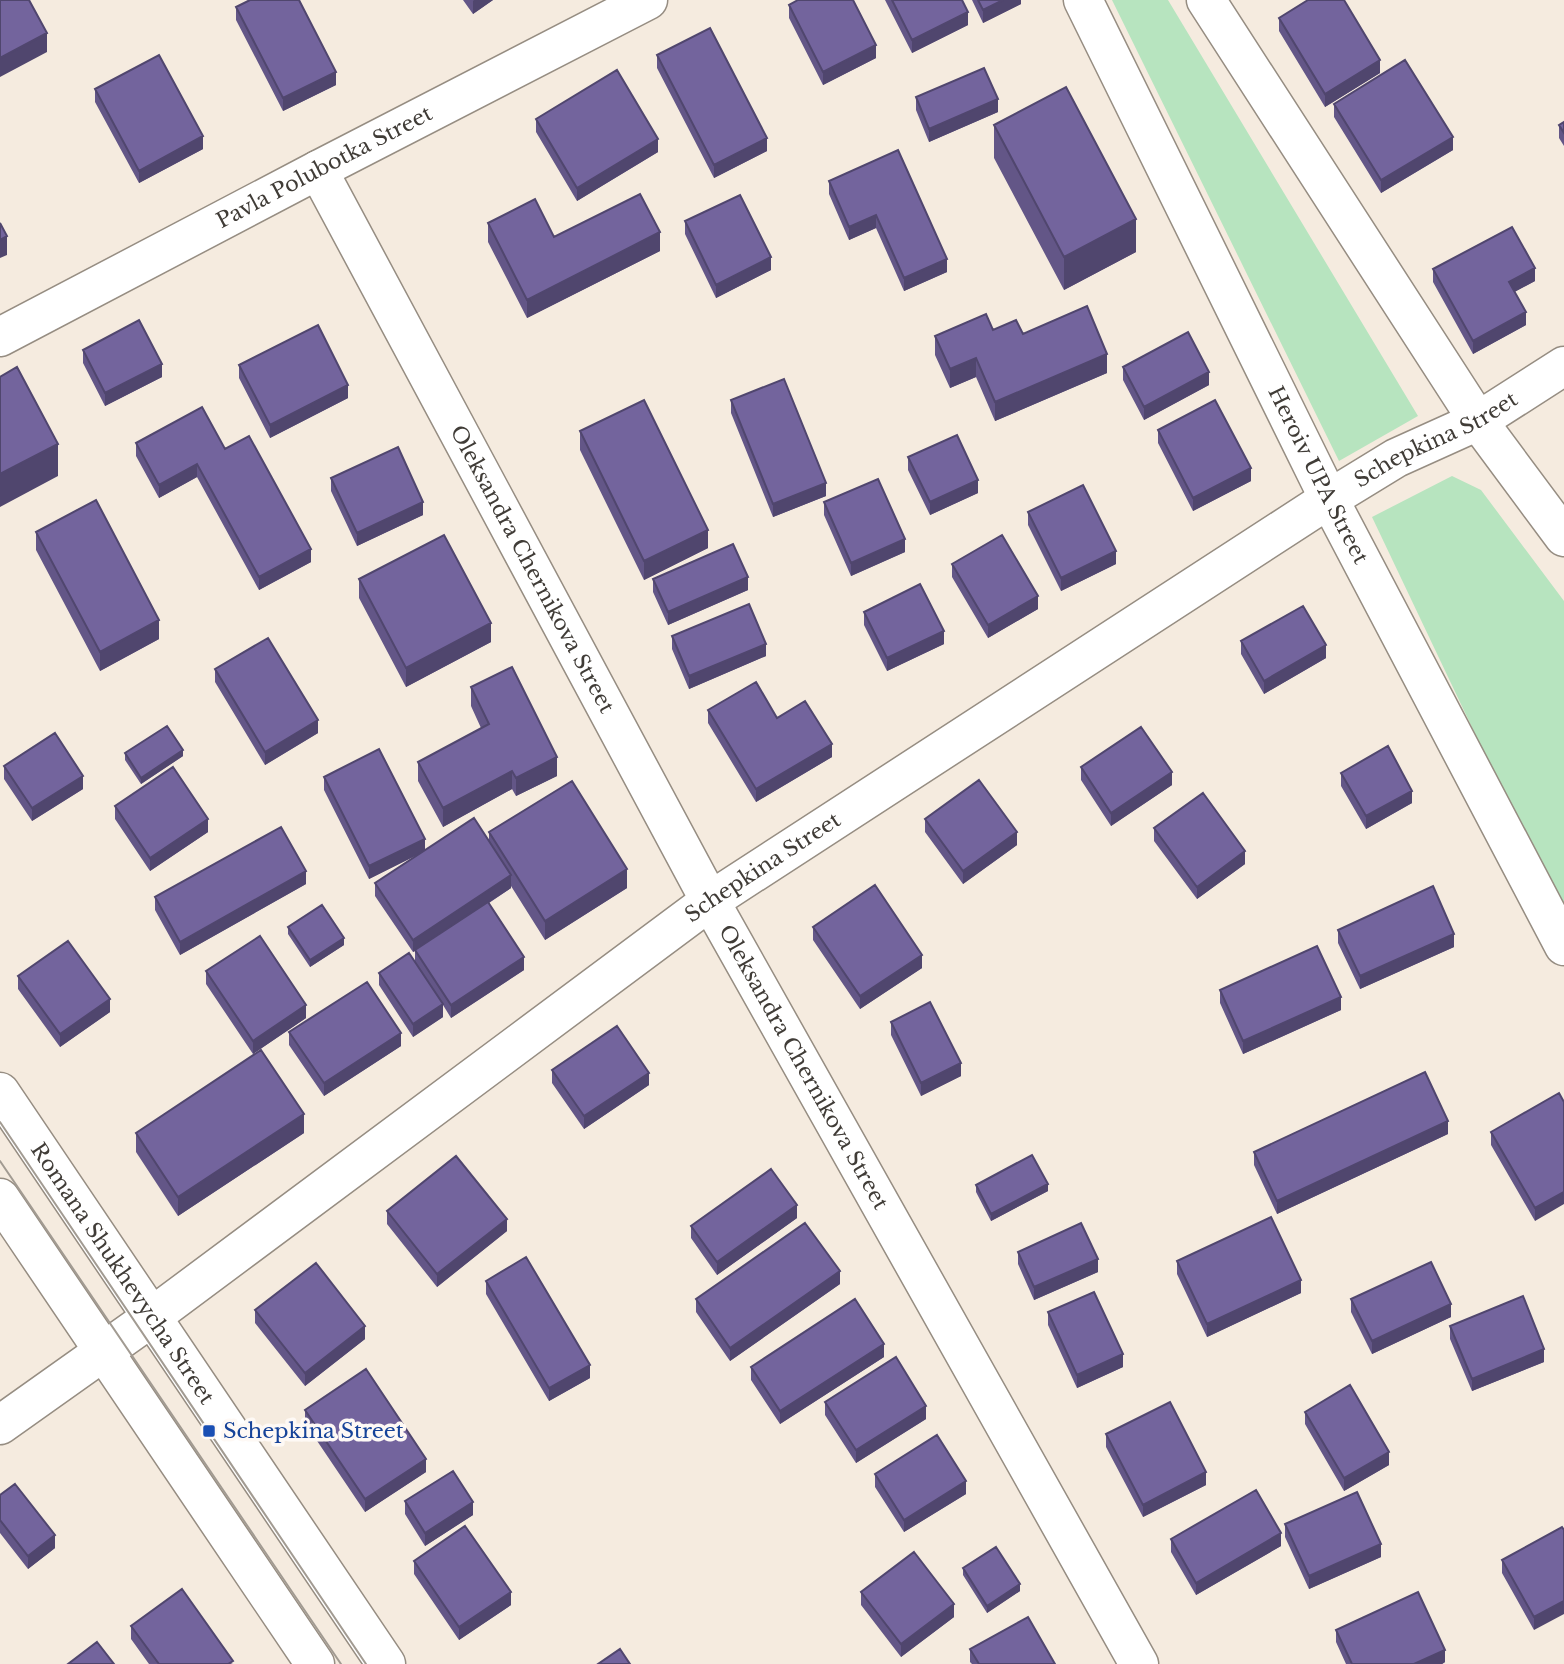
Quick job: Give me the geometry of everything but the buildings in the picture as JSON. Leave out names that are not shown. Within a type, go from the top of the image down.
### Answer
[{"type":"street","name":"Pavla Polubotka Street","points":[[0,337],[649,0]]},
{"type":"street","name":"Heroiv UPA Street","points":[[1083,0],[1329,499],[1564,946]]},
{"type":"street","points":[[1206,0],[1478,421],[1564,537]]},
{"type":"street","name":"Oleksandra Chernikova Street","points":[[318,170],[710,901],[1139,1664]]},
{"type":"street","name":"Schepkina Street","points":[[0,1425],[151,1317],[710,901],[1329,499],[1396,458],[1478,421],[1564,366]]},
{"type":"street","name":"Romana Shukhevycha Street","points":[[0,1092],[386,1664]]},
{"type":"street","points":[[0,1198],[315,1664]]},
{"type":"green space","points":[[1112,0],[1168,0],[1418,416],[1339,461]]},
{"type":"green space","points":[[1452,476],[1481,490],[1564,601],[1564,921],[1372,517]]},
{"type":"tram line","points":[[0,1122],[366,1664]]},
{"type":"tram line","points":[[0,1161],[341,1664]]},
{"type":"place","name":"Schepkina Street","points":[[209,1431]]}]
